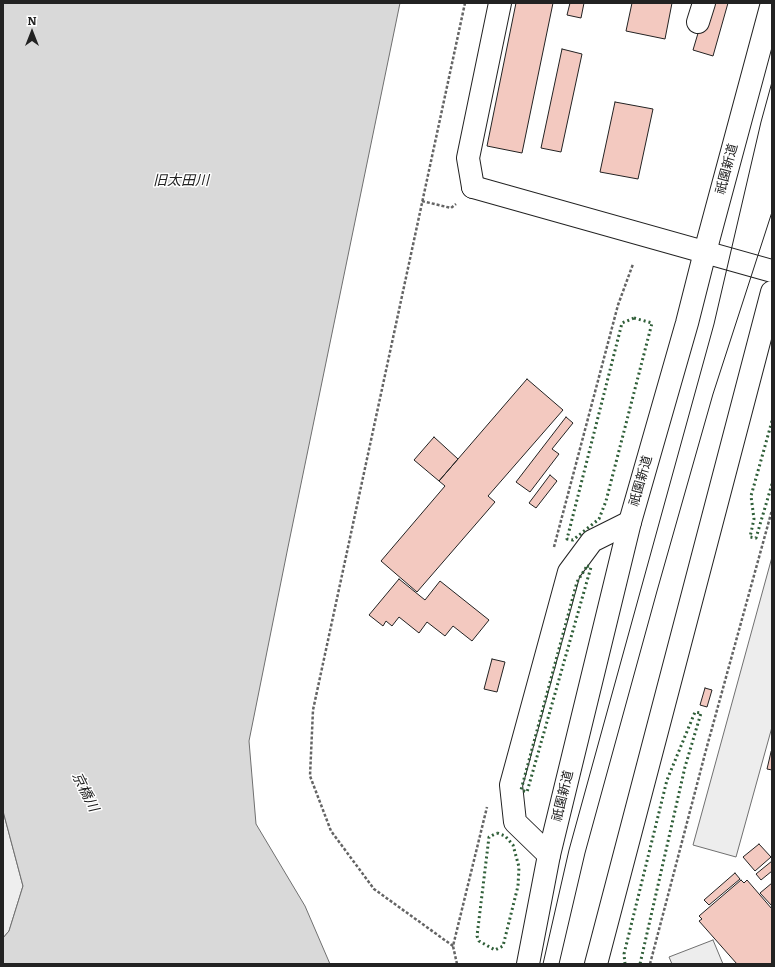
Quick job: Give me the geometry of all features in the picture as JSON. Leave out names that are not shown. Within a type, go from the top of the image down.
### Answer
[{"type":"main road","points":[[500,3],[468,158],[473,187],[772,271]]},
{"type":"main road","name":"祇園新道","points":[[528,964],[549,855],[630,522],[688,324],[705,252],[772,3]]},
{"type":"main road","points":[[596,964],[772,292]]},
{"type":"main road","points":[[549,855],[515,822],[511,785],[568,572],[592,541],[630,522]]},
{"type":"path","points":[[453,946],[374,889],[331,831],[310,776],[313,710],[465,3]]},
{"type":"path","points":[[650,964],[700,772],[772,510]]},
{"type":"shaded area","points":[[772,557],[772,727],[736,857],[693,845]]},
{"type":"shaded area","points":[[3,811],[23,886],[9,931],[3,938]]},
{"type":"shaded area","points":[[713,940],[723,964],[672,964],[669,957]]},
{"type":"water","name":"旧太田川","points":[[3,3],[400,3],[249,741],[256,824],[305,906],[330,964],[3,964],[3,938],[9,931],[23,886],[3,811]]},
{"type":"building","points":[[516,3],[553,3],[522,153],[487,146]]},
{"type":"building","points":[[570,3],[584,3],[581,18],[567,15]]},
{"type":"building","points":[[632,3],[672,3],[665,39],[626,31]]},
{"type":"building","points":[[707,3],[728,3],[713,56],[693,50]]},
{"type":"building","points":[[562,49],[582,54],[561,152],[541,148]]},
{"type":"building","points":[[615,102],[653,109],[638,179],[600,172]]},
{"type":"building","points":[[527,379],[563,410],[488,496],[495,502],[417,592],[381,561],[445,486],[439,481]]},
{"type":"building","points":[[566,417],[573,423],[552,449],[559,454],[530,492],[516,482]]},
{"type":"building","points":[[434,437],[458,459],[439,481],[414,460]]},
{"type":"building","points":[[550,475],[557,481],[536,508],[529,503]]},
{"type":"building","points":[[399,579],[425,600],[440,581],[489,620],[472,641],[453,626],[445,636],[427,622],[419,633],[399,617],[392,626],[386,621],[383,626],[369,615]]},
{"type":"building","points":[[492,659],[505,662],[497,692],[484,689]]},
{"type":"building","points":[[705,688],[712,690],[707,707],[700,705]]},
{"type":"building","points":[[771,752],[772,753],[772,770],[767,769]]},
{"type":"building","points":[[759,844],[771,857],[755,871],[743,857]]},
{"type":"building","points":[[772,861],[772,871],[761,880],[756,874]]},
{"type":"building","points":[[735,873],[740,879],[709,905],[704,900]]},
{"type":"building","points":[[741,880],[744,883],[747,880],[772,909],[772,964],[737,964],[699,921],[702,919],[699,916]]},
{"type":"building","points":[[772,883],[772,906],[760,893]]},
{"type":"tram line","points":[[543,964],[569,850],[714,324],[761,122],[772,82]]},
{"type":"tram line","points":[[559,964],[585,853],[657,591],[713,394],[772,212]]},
{"type":"hedge","points":[[634,318],[652,323],[606,501],[599,519],[573,540],[567,539],[622,323],[634,318]]},
{"type":"hedge","points":[[772,421],[751,496],[754,519],[750,537],[756,538],[772,484]]},
{"type":"hedge","points":[[587,566],[591,567],[527,792],[521,790],[577,582],[587,566]]},
{"type":"hedge","points":[[625,964],[624,954],[667,780],[695,712],[701,713],[685,767],[640,964]]},
{"type":"hedge","points":[[497,833],[505,836],[513,845],[519,867],[518,886],[503,946],[495,950],[479,941],[477,936],[489,837],[497,833]]},
{"type":"water label","name":"京橋川","points":[[85,792]]}]
